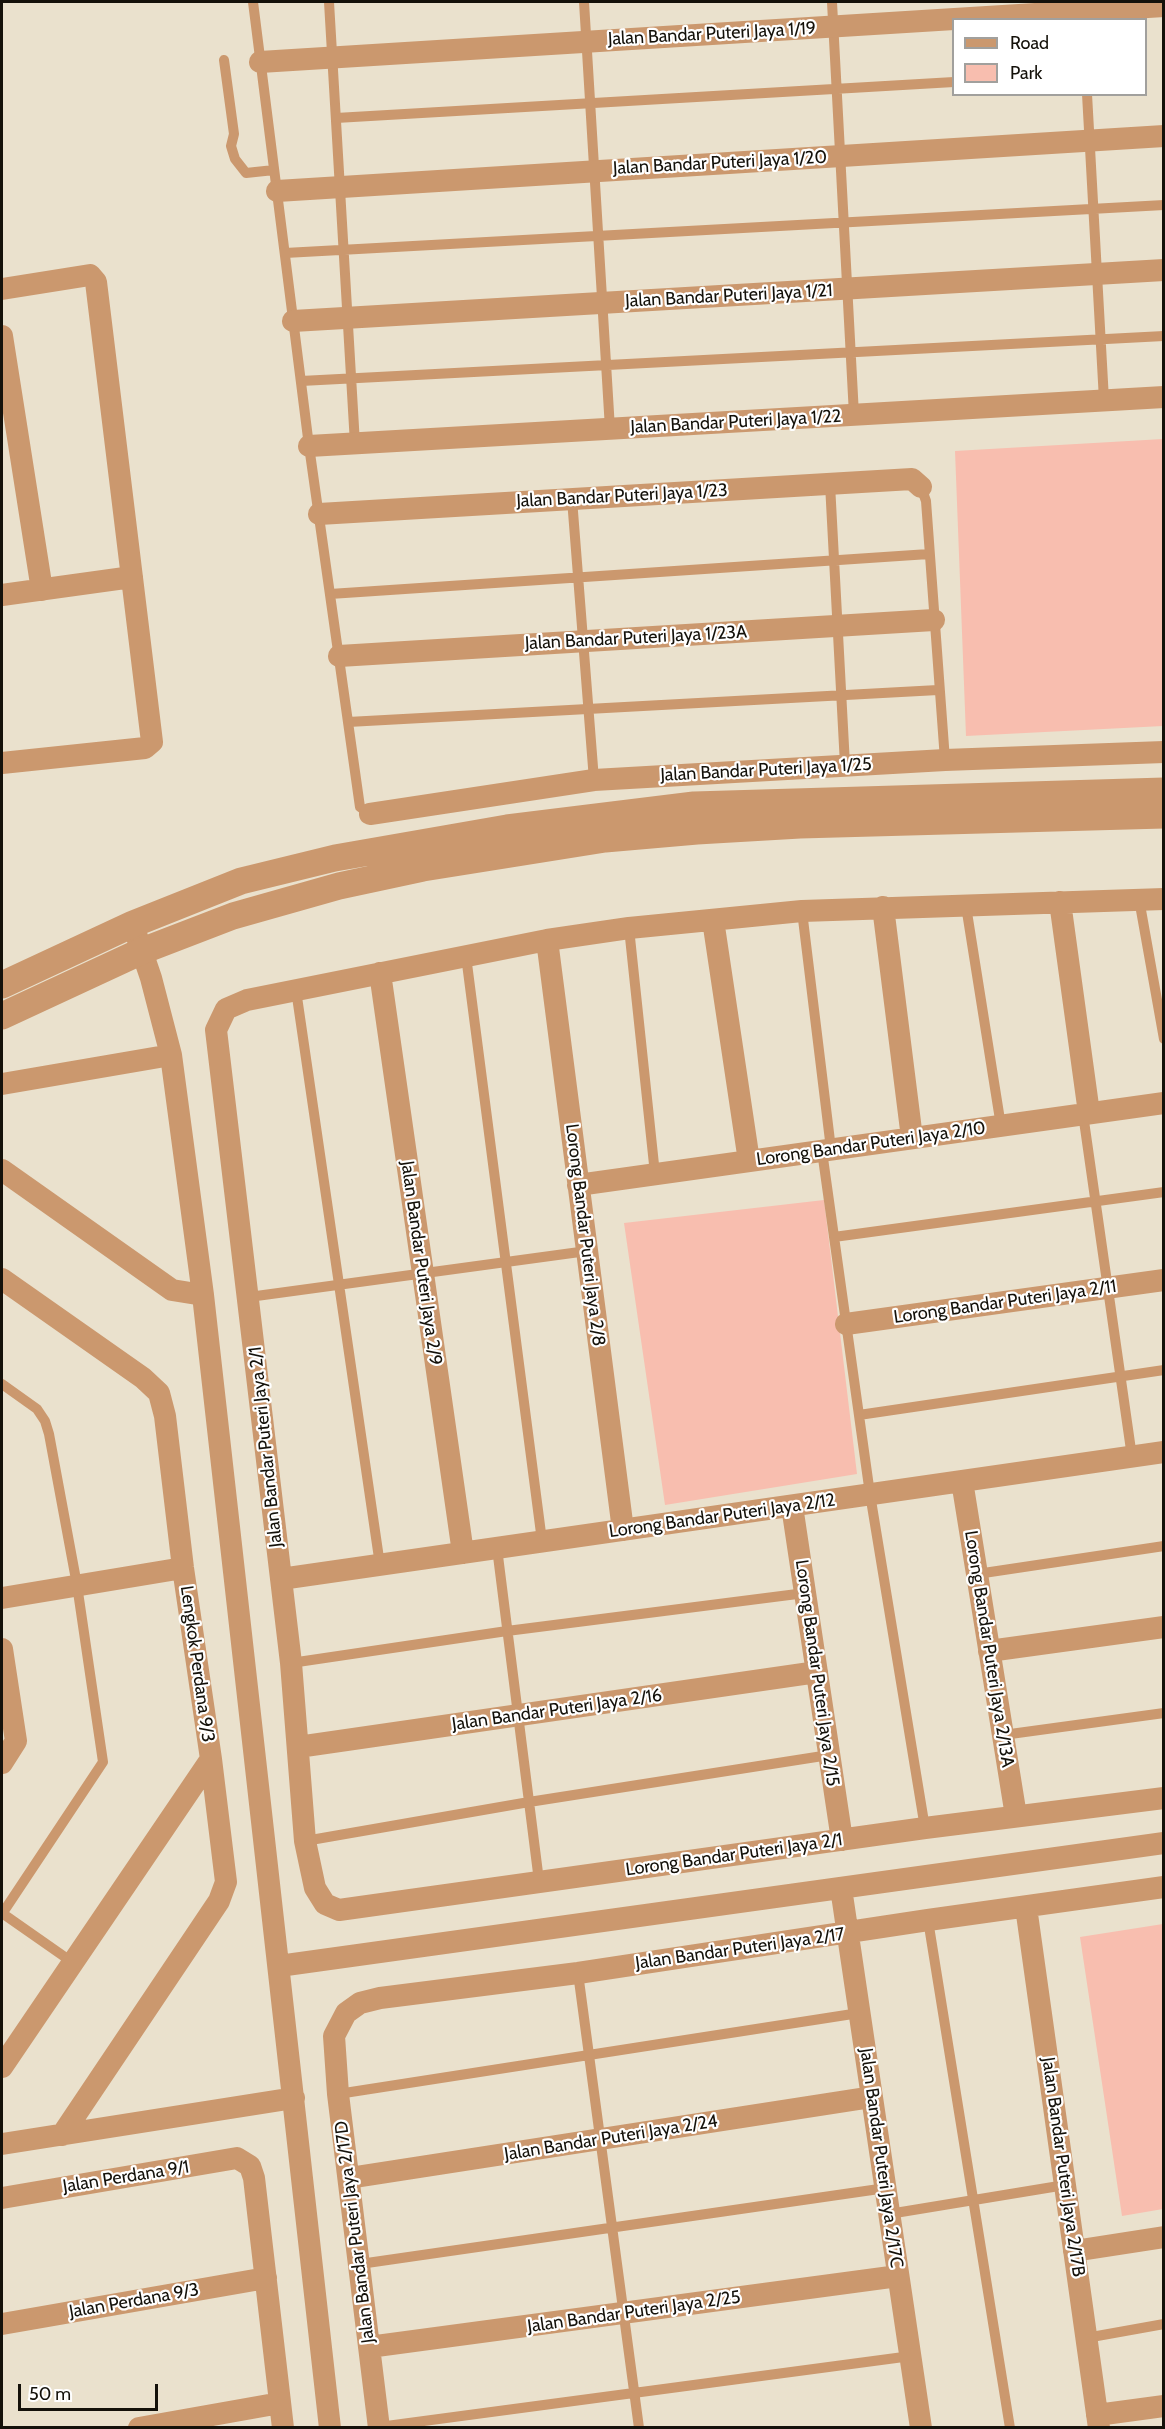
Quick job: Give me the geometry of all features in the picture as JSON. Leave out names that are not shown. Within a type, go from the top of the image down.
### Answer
[{"type":"street","name":"Jalan Bandar Puteri Jaya 1/19","points":[[966,18],[1164,6]]},
{"type":"street","name":"Jalan Bandar Puteri Jaya 1/19","points":[[260,62],[952,19]]},
{"type":"street","name":"Jalan Bandar Puteri Jaya 1/20","points":[[275,180],[340,187],[1164,136]]},
{"type":"street","name":"Jalan Bandar Puteri Jaya 1/21","points":[[294,321],[1164,270]]},
{"type":"street","points":[[2,289],[90,275],[96,282],[152,742],[145,748],[2,764]]},
{"type":"street","points":[[2,336],[42,590]]},
{"type":"street","name":"Jalan Bandar Puteri Jaya 1/22","points":[[309,446],[1164,397]]},
{"type":"street","name":"Jalan Bandar Puteri Jaya 1/23","points":[[319,514],[912,479],[921,488]]},
{"type":"street","points":[[2,595],[132,576]]},
{"type":"street","name":"Jalan Bandar Puteri Jaya 1/23A","points":[[339,656],[934,620]]},
{"type":"street","name":"Jalan Bandar Puteri Jaya 1/25","points":[[370,814],[594,780],[945,760],[1164,752]]},
{"type":"street","points":[[2,986],[133,924],[241,881],[335,858],[507,828],[694,805],[1164,791]]},
{"type":"street","points":[[2,1016],[142,951],[233,916],[339,886],[423,868],[604,839],[800,825],[1164,815]]},
{"type":"street","points":[[296,990],[466,955],[629,928],[802,911],[1164,899]]},
{"type":"street","points":[[1060,902],[1086,1114]]},
{"type":"street","points":[[883,907],[912,1138]]},
{"type":"street","points":[[713,920],[749,1161]]},
{"type":"street","points":[[133,924],[171,1055],[204,1295],[330,2427]]},
{"type":"street","name":"Lorong Bandar Puteri Jaya 2/8","points":[[547,940],[623,1530]]},
{"type":"street","name":"Jalan Bandar Puteri Jaya 2/9","points":[[380,973],[463,1553]]},
{"type":"street","name":"Jalan Bandar Puteri Jaya 2/1","points":[[296,990],[247,1000],[226,1009],[216,1030],[291,1663],[305,1841],[315,1888]]},
{"type":"street","points":[[2,1084],[171,1055]]},
{"type":"street","name":"Lorong Bandar Puteri Jaya 2/10","points":[[578,1185],[1164,1103]]},
{"type":"street","points":[[2,1170],[172,1290],[204,1295]]},
{"type":"street","name":"Lengkok Perdana 9/3","points":[[2,1279],[143,1378],[159,1393],[165,1416],[183,1568],[211,1759],[2,2067]]},
{"type":"street","name":"Lorong Bandar Puteri Jaya 2/11","points":[[846,1324],[1164,1280]]},
{"type":"street","name":"Lorong Bandar Puteri Jaya 2/12","points":[[281,1579],[1164,1452]]},
{"type":"street","name":"Lorong Bandar Puteri Jaya 2/13A","points":[[962,1481],[1016,1816]]},
{"type":"street","name":"Lorong Bandar Puteri Jaya 2/15","points":[[792,1506],[842,1840]]},
{"type":"street","points":[[2,1598],[183,1568]]},
{"type":"street","points":[[989,1651],[1164,1627]]},
{"type":"street","points":[[2,1649],[16,1741],[2,1763]]},
{"type":"street","name":"Jalan Bandar Puteri Jaya 2/16","points":[[298,1747],[817,1672]]},
{"type":"street","points":[[62,2134],[219,1901],[226,1882],[211,1759]]},
{"type":"street","name":"Lorong Bandar Puteri Jaya 2/1","points":[[315,1888],[325,1904],[339,1910],[925,1828],[1164,1798]]},
{"type":"street","points":[[279,1966],[1164,1843]]},
{"type":"street","name":"Jalan Bandar Puteri Jaya 2/17","points":[[334,2036],[346,2013],[360,2003],[380,1998],[578,1973],[1164,1887]]},
{"type":"street","name":"Jalan Bandar Puteri Jaya 2/17C","points":[[841,1888],[921,2427]]},
{"type":"street","name":"Jalan Bandar Puteri Jaya 2/17B","points":[[1026,1907],[1098,2421]]},
{"type":"street","name":"Jalan Bandar Puteri Jaya 2/17D","points":[[334,2036],[338,2094],[379,2427]]},
{"type":"street","name":"Jalan Bandar Puteri Jaya 2/24","points":[[349,2178],[872,2097]]},
{"type":"street","points":[[2,2144],[294,2098]]},
{"type":"street","name":"Jalan Perdana 9/1","points":[[2,2198],[237,2158],[250,2166],[254,2178],[266,2278]]},
{"type":"street","points":[[1074,2251],[1164,2237]]},
{"type":"street","name":"Jalan Bandar Puteri Jaya 2/25","points":[[369,2347],[898,2276]]},
{"type":"street","points":[[266,2278],[283,2427]]},
{"type":"street","name":"Jalan Perdana 9/3","points":[[2,2324],[266,2278]]},
{"type":"street","points":[[139,2427],[280,2403]]},
{"type":"street","points":[[1098,2421],[1164,2406]]},
{"type":"lane","points":[[252,2],[309,446],[360,807],[370,814]]},
{"type":"lane","points":[[329,2],[355,444]]},
{"type":"lane","points":[[584,2],[610,429]]},
{"type":"lane","points":[[832,2],[854,415]]},
{"type":"lane","points":[[224,60],[234,135],[231,146],[235,159],[246,173],[275,180]]},
{"type":"lane","points":[[336,118],[952,82]]},
{"type":"lane","points":[[1087,96],[1104,400]]},
{"type":"lane","points":[[285,253],[1164,205]]},
{"type":"lane","points":[[301,381],[1164,336]]},
{"type":"lane","points":[[830,484],[845,765]]},
{"type":"lane","points":[[921,488],[926,501],[938,690],[945,760]]},
{"type":"lane","points":[[572,499],[594,780]]},
{"type":"lane","points":[[330,594],[929,554]]},
{"type":"lane","points":[[348,722],[938,690]]},
{"type":"lane","points":[[1139,900],[1164,1039]]},
{"type":"lane","points":[[966,906],[1000,1126]]},
{"type":"lane","points":[[802,911],[834,1237],[870,1494],[925,1828]]},
{"type":"lane","points":[[629,928],[655,1174]]},
{"type":"lane","points":[[466,955],[542,1541]]},
{"type":"lane","points":[[296,990],[380,1564]]},
{"type":"lane","points":[[1086,1114],[1095,1202],[1132,1457]]},
{"type":"lane","points":[[834,1237],[1164,1192]]},
{"type":"lane","points":[[249,1297],[587,1251]]},
{"type":"lane","points":[[859,1415],[1164,1370]]},
{"type":"lane","points":[[2,1384],[37,1409],[45,1421],[77,1586],[103,1762],[2,1914],[72,1962]]},
{"type":"lane","points":[[977,1575],[1164,1546]]},
{"type":"lane","points":[[497,1548],[539,1881]]},
{"type":"lane","points":[[291,1663],[507,1631],[805,1593]]},
{"type":"lane","points":[[1003,1736],[1164,1713]]},
{"type":"lane","points":[[305,1841],[528,1802],[829,1755]]},
{"type":"lane","points":[[928,1920],[1010,2427]]},
{"type":"lane","points":[[578,1973],[639,2427]]},
{"type":"lane","points":[[338,2094],[859,2013]]},
{"type":"lane","points":[[889,2214],[1065,2185]]},
{"type":"lane","points":[[360,2264],[886,2188]]},
{"type":"lane","points":[[1086,2338],[1164,2324]]},
{"type":"lane","points":[[379,2427],[910,2356]]},
{"type":"green space","points":[[1163,439],[1163,726],[966,736],[955,451]]},
{"type":"green space","points":[[824,1200],[857,1474],[665,1505],[624,1223]]},
{"type":"green space","points":[[1163,1924],[1163,2209],[1122,2216],[1080,1937]]}]
